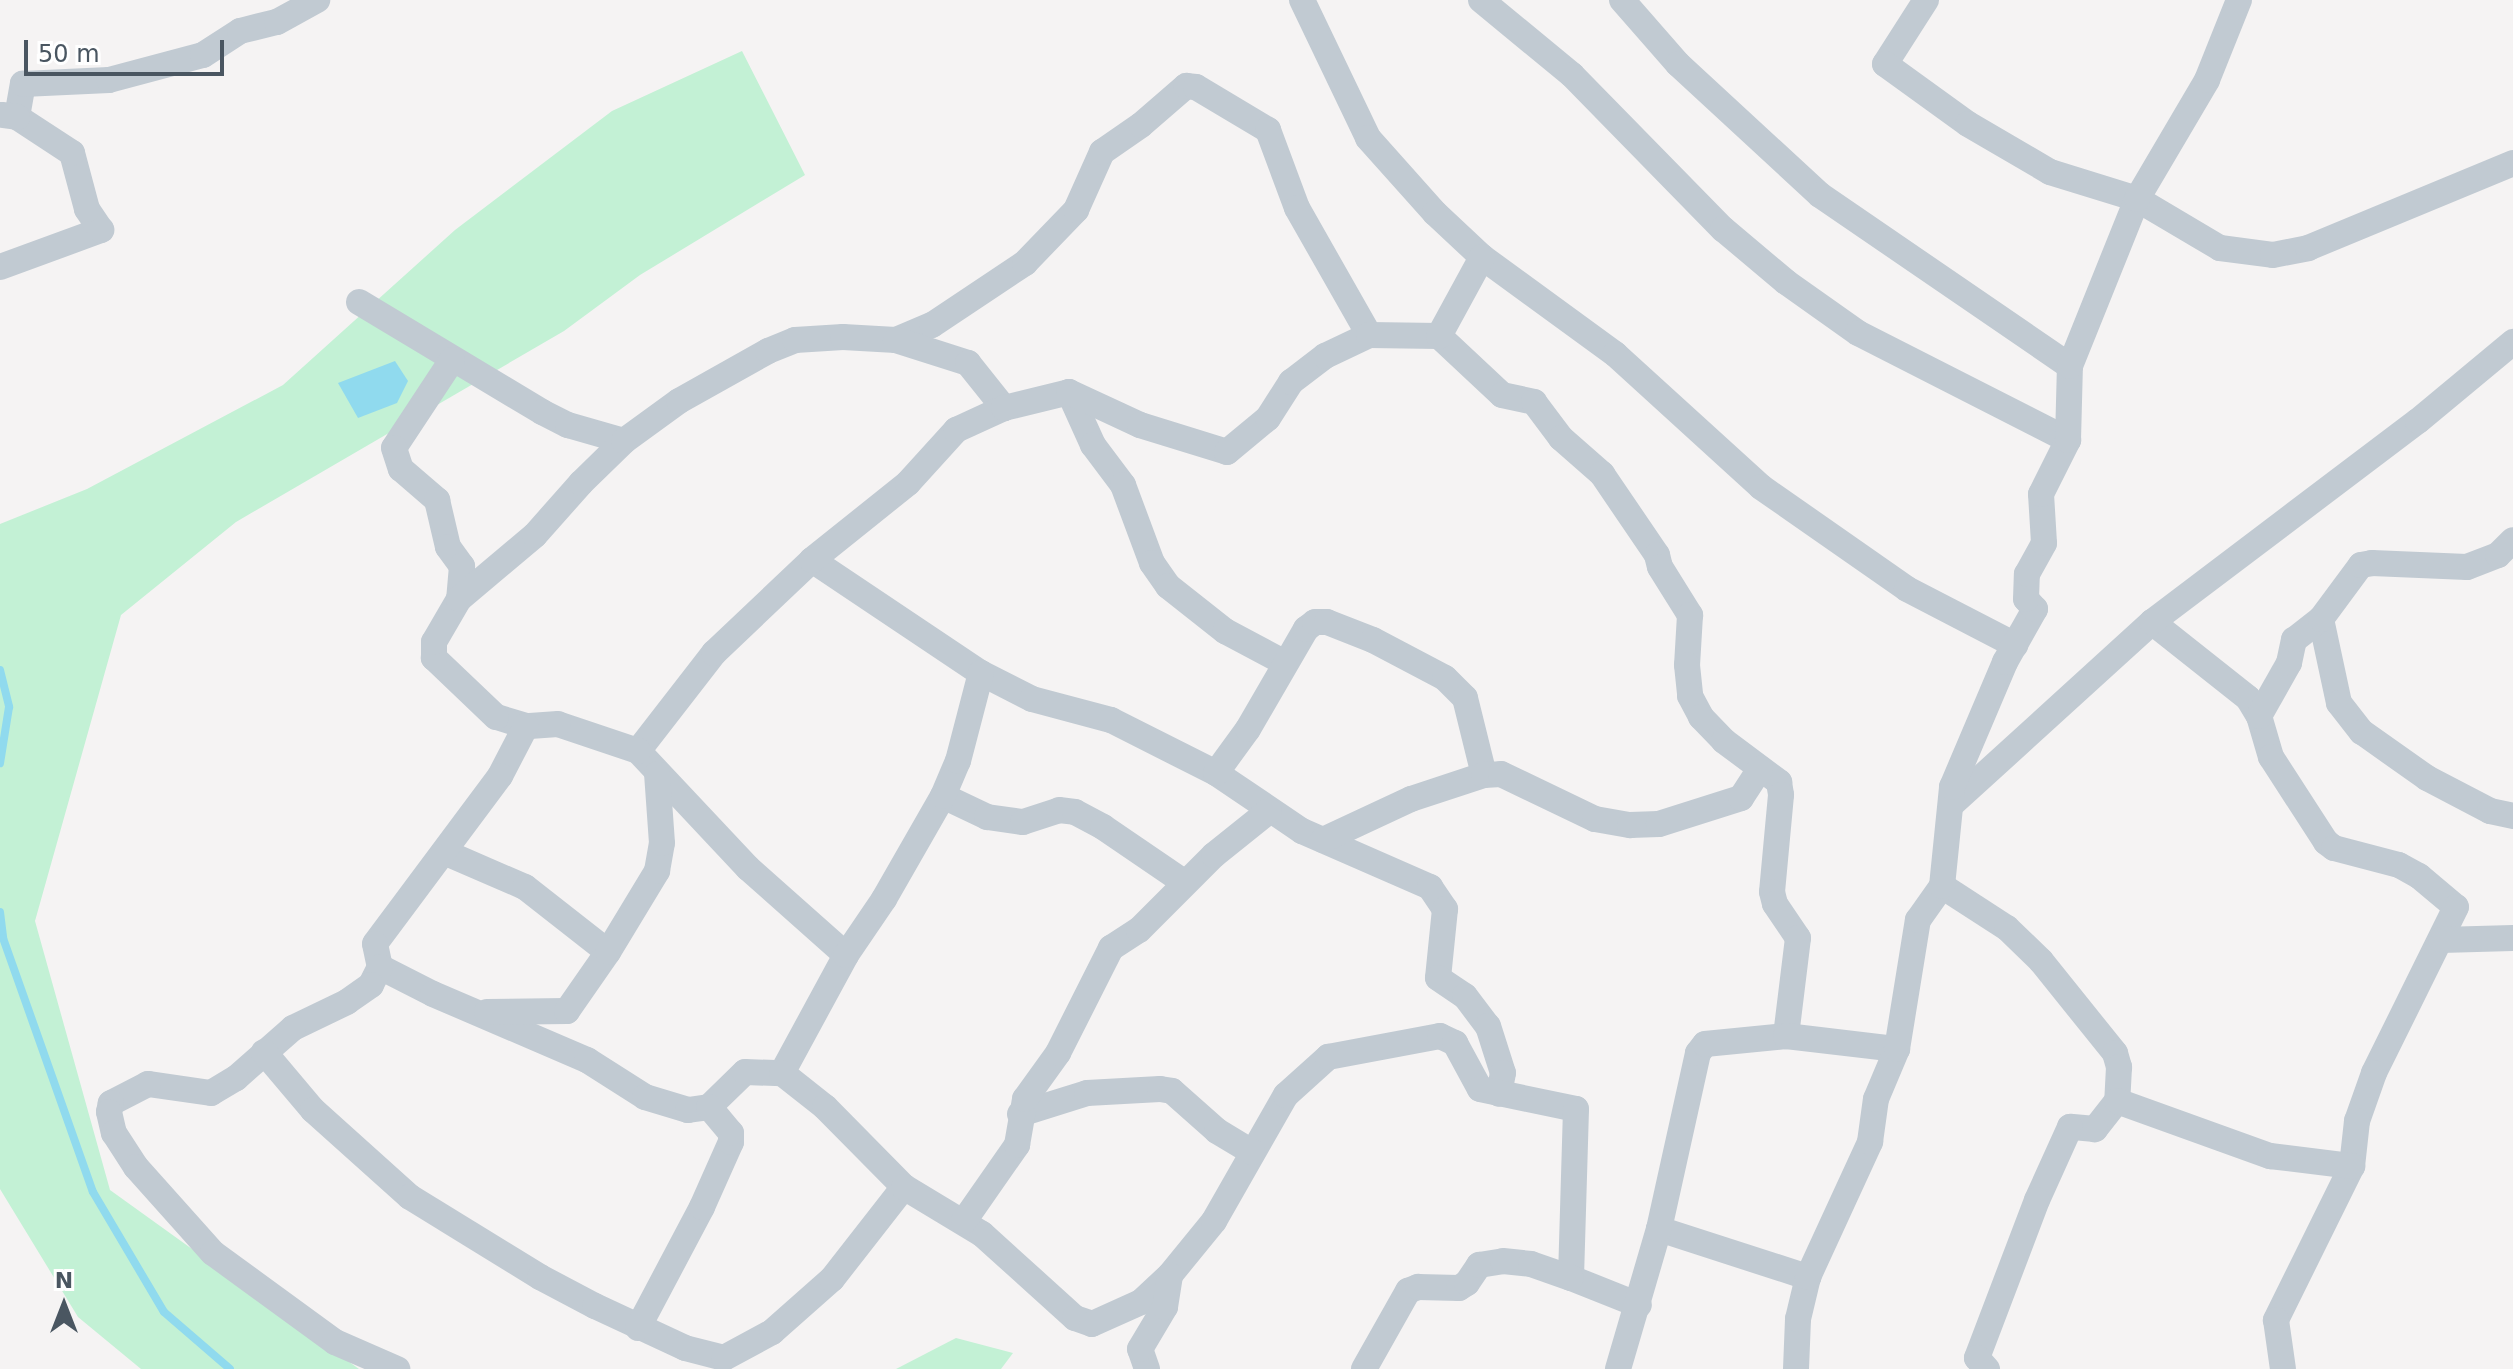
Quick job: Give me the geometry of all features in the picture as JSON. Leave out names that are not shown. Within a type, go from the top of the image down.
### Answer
[{"type":"street","points":[[0,267],[101,230],[87,209],[72,153],[8,116],[23,84],[109,80],[203,55],[240,31],[277,22],[317,0]]},
{"type":"street","points":[[1302,0],[1368,138],[1435,213],[1482,257],[1615,354],[1761,487],[1907,589],[2015,645]]},
{"type":"street","points":[[1481,0],[1572,75],[1723,229],[1786,282],[1858,333],[2068,440]]},
{"type":"street","points":[[1622,0],[1678,64],[1820,195],[2070,366]]},
{"type":"street","points":[[1926,0],[1885,64],[1968,124],[2050,172],[2137,199],[2220,248],[2273,255],[2308,248],[2383,220],[2513,163]]},
{"type":"street","points":[[1796,1369],[1798,1319],[1808,1277],[1870,1142],[1876,1099],[1897,1049],[1918,920],[1942,886],[1952,787],[2015,645],[2035,609],[2026,599],[2027,574],[2044,543],[2041,494],[2068,440],[2070,366],[2137,199],[2207,80],[2239,0]]},
{"type":"street","points":[[896,340],[932,325],[1025,263],[1076,210],[1102,152],[1141,125],[1186,86],[1196,87],[1268,130],[1297,208],[1369,335]]},
{"type":"street","points":[[1439,336],[1482,257]]},
{"type":"street","points":[[359,302],[452,360],[568,425],[624,441]]},
{"type":"street","points":[[638,751],[714,653],[812,560],[908,483],[956,430],[1004,408],[1069,392],[1140,425],[1227,452],[1268,418],[1291,382],[1325,356],[1369,335],[1439,336],[1502,395],[1534,402],[1561,438],[1602,474],[1657,555],[1660,567],[1690,615],[1687,665],[1690,696],[1701,717],[1724,741],[1779,782],[1772,892],[1775,904],[1798,938],[1786,1036]]},
{"type":"street","points":[[846,955],[748,868],[703,816],[657,774],[638,751],[558,724],[526,726],[496,717],[434,658],[434,642],[459,599],[535,535],[624,441],[679,401],[768,351],[795,340],[843,337],[896,340],[968,363],[1004,408]]},
{"type":"street","points":[[1951,805],[2152,622],[2418,421],[2513,342]]},
{"type":"street","points":[[452,360],[394,448],[401,469],[437,500],[448,547],[462,566],[459,599]]},
{"type":"street","points":[[1069,392],[1093,445],[1123,485],[1152,563],[1168,586],[1225,631],[1285,663]]},
{"type":"street","points":[[2259,716],[2289,663],[2294,640],[2321,619],[2361,565],[2467,567],[2498,555],[2513,540]]},
{"type":"street","points":[[812,560],[981,673],[1032,699],[1111,720],[1216,773],[1269,811],[1323,840],[1430,887],[1445,909],[1438,978],[1465,996],[1488,1026],[1503,1073],[1499,1094]]},
{"type":"street","points":[[2321,619],[2339,703],[2362,732],[2427,778],[2490,811],[2513,816]]},
{"type":"street","points":[[1216,773],[1248,729],[1306,629],[1315,622],[1327,622],[1423,664],[1445,678],[1465,698],[1484,775]]},
{"type":"street","points":[[2152,622],[2233,683],[2259,716],[2271,757],[2326,842],[2334,848],[2399,865],[2453,903],[2455,913],[2374,1073],[2357,1121],[2352,1166],[2276,1320],[2288,1368]]},
{"type":"street","points":[[782,1073],[846,955],[884,899],[943,796],[958,761],[981,673]]},
{"type":"street","points":[[526,726],[500,776],[379,937],[375,953],[380,967],[587,1060],[645,1097],[688,1110],[709,1107],[745,1072],[782,1073],[825,1107],[904,1187],[964,1221],[1005,1251],[1083,1323],[1092,1324],[1141,1302],[1170,1275],[1214,1221],[1286,1095],[1328,1057],[1440,1036],[1455,1043],[1480,1089],[1572,1106],[1578,1113],[1571,1278]]},
{"type":"street","points":[[1323,840],[1411,799],[1484,775],[1501,774],[1595,819],[1630,825],[1659,824],[1741,798],[1760,769]]},
{"type":"street","points":[[475,1012],[567,1011],[608,952],[657,871],[662,843],[657,774]]},
{"type":"street","points":[[943,796],[987,817],[1023,822],[1059,810],[1075,812],[1103,827],[1185,883]]},
{"type":"street","points":[[964,1221],[1017,1145],[1020,1114],[1032,1086],[1058,1053],[1111,948],[1139,930],[1185,883],[1269,811]]},
{"type":"street","points":[[444,852],[525,887],[608,952]]},
{"type":"street","points":[[1942,886],[2007,928],[2062,984],[2115,1053],[2120,1081],[2117,1101],[2095,1129],[2070,1127],[2037,1200],[1977,1358],[1987,1369]]},
{"type":"street","points":[[2441,940],[2513,938]]},
{"type":"street","points":[[380,967],[371,985],[347,1002],[293,1028],[236,1078],[211,1093],[157,1083],[129,1091],[111,1103],[114,1133],[154,1191],[213,1253],[335,1342],[397,1369]]},
{"type":"street","points":[[1628,1367],[1639,1305],[1698,1053],[1705,1044],[1786,1036],[1897,1049]]},
{"type":"street","points":[[264,1052],[313,1110],[410,1197],[540,1277],[638,1328],[719,1364],[772,1332],[832,1279],[904,1187]]},
{"type":"street","points":[[1020,1114],[1087,1093],[1160,1089],[1172,1091],[1217,1131],[1252,1152]]},
{"type":"street","points":[[2117,1101],[2280,1159],[2352,1166]]},
{"type":"street","points":[[638,1328],[702,1207],[731,1142],[731,1133],[709,1107]]},
{"type":"street","points":[[1659,1229],[1808,1277]]},
{"type":"street","points":[[1364,1369],[1408,1291],[1418,1287],[1459,1288],[1467,1283],[1479,1265],[1503,1261],[1531,1264],[1639,1305]]},
{"type":"street","points":[[1147,1369],[1141,1360],[1140,1349],[1165,1307],[1170,1275]]},
{"type":"green space","points":[[742,51],[805,175],[640,275],[564,331],[236,522],[121,615],[35,921],[110,1190],[359,1369],[141,1369],[78,1317],[0,1189],[0,524],[87,489],[283,385],[455,230],[612,111]]},
{"type":"green space","points":[[956,1338],[1013,1353],[1001,1369],[896,1369]]},
{"type":"water","points":[[395,361],[408,381],[397,403],[358,418],[338,383]]},
{"type":"waterway","points":[[0,670],[9,707],[0,763]]},
{"type":"waterway","points":[[0,912],[3,938],[93,1192],[164,1312],[230,1369]]}]
